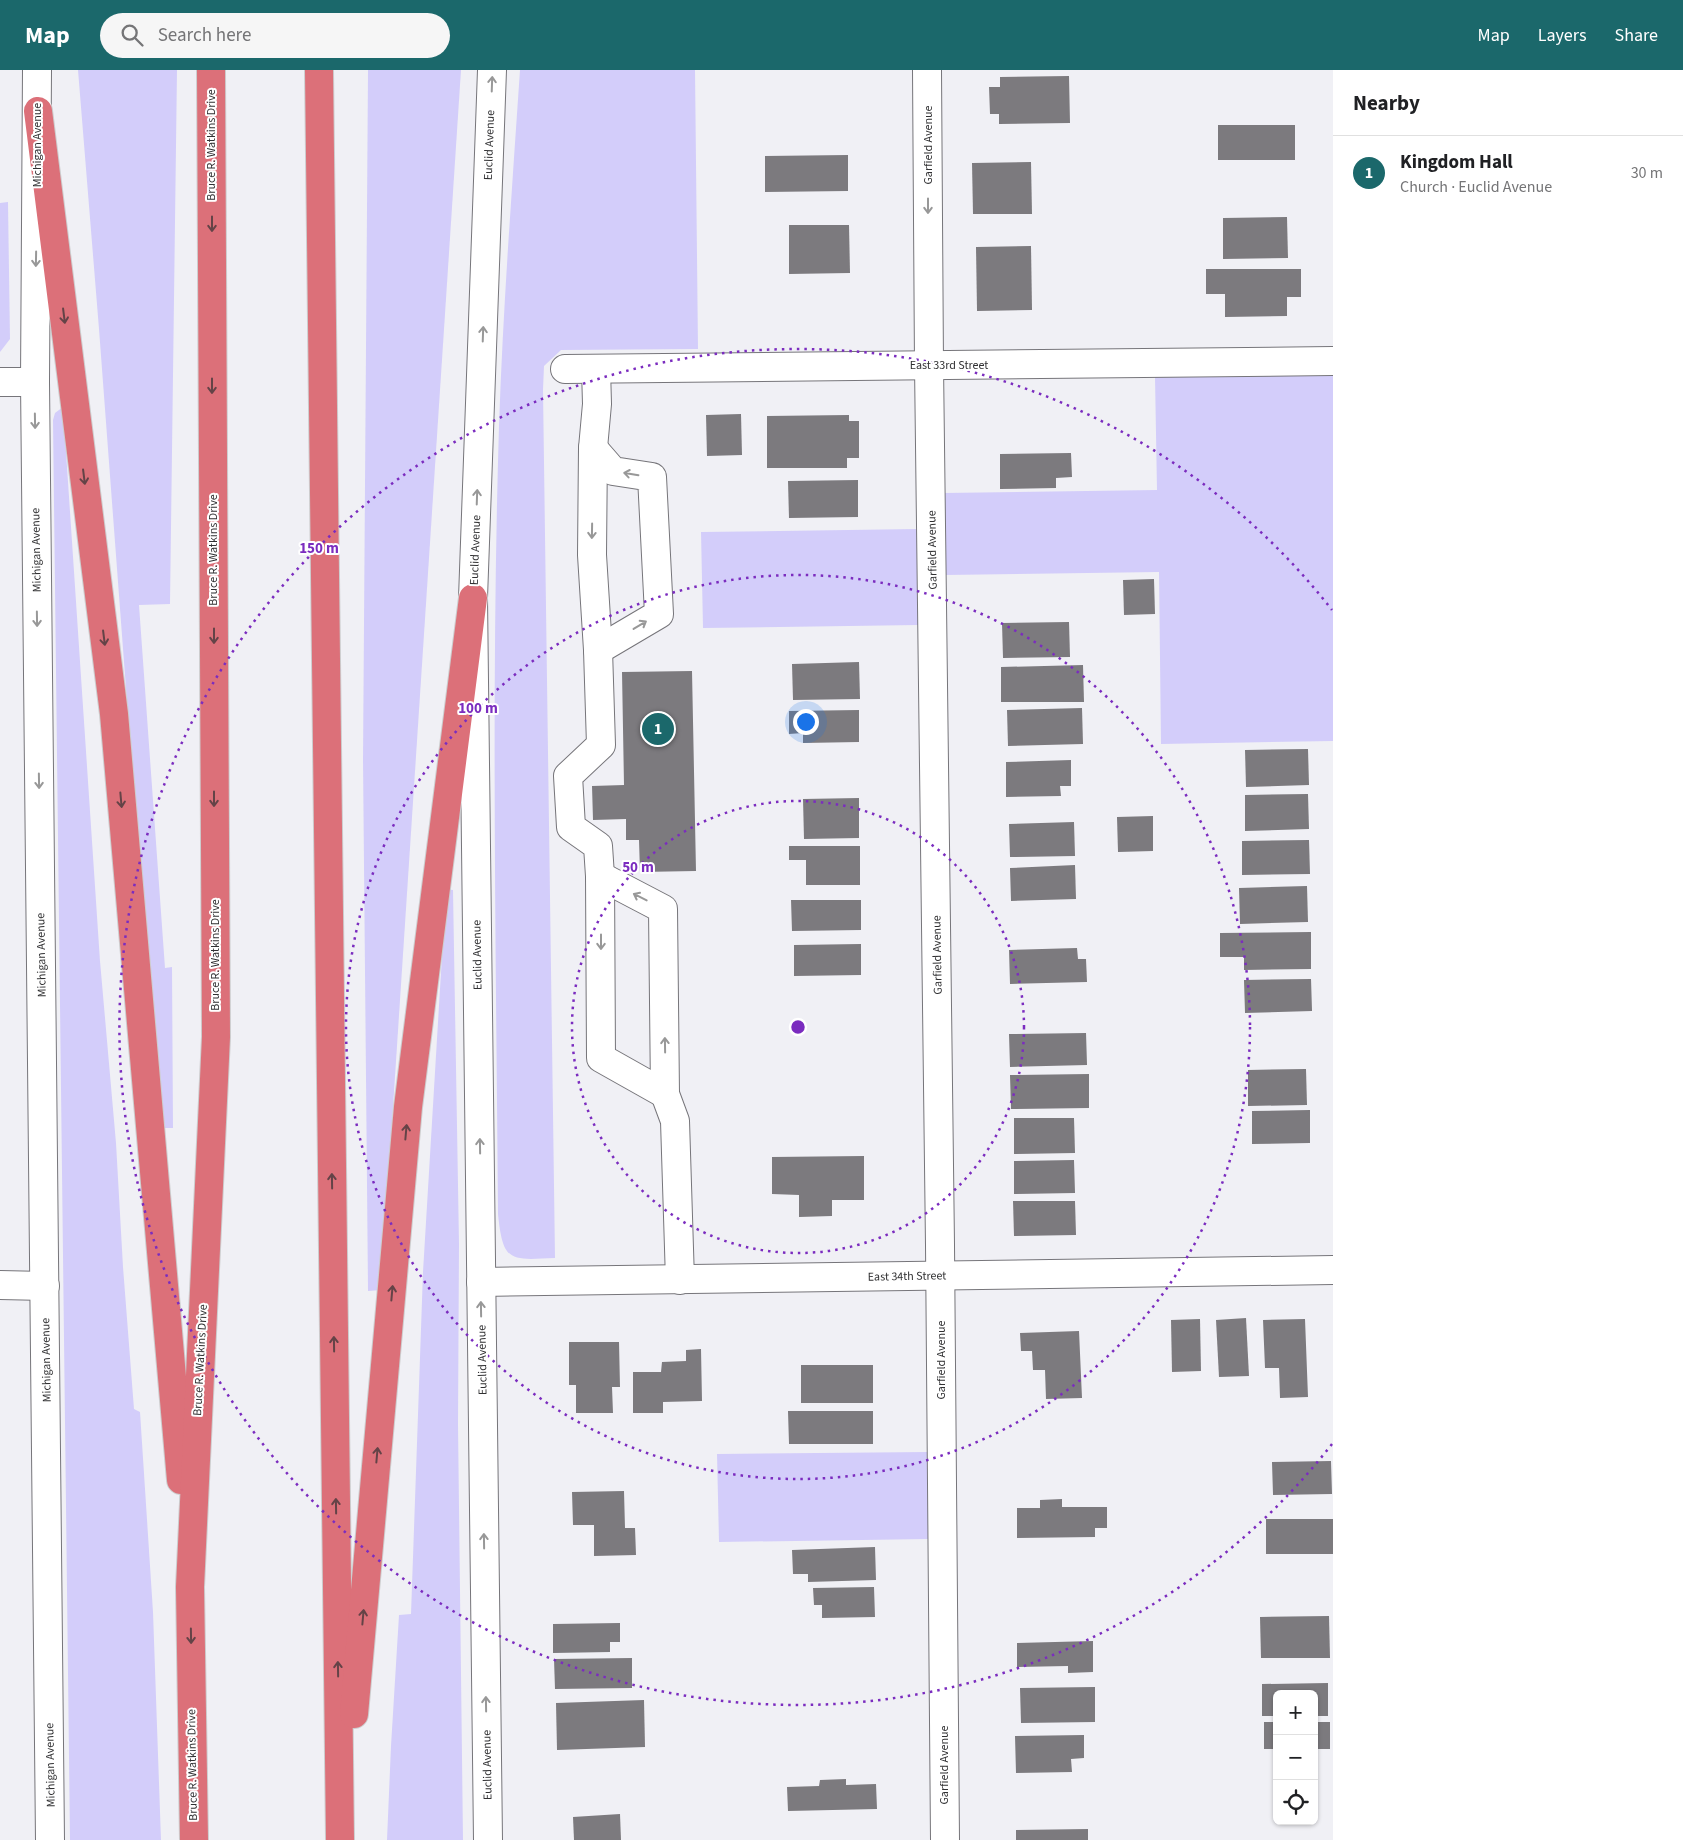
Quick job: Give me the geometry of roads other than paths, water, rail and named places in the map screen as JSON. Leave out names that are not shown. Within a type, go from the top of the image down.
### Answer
[{"type":"highway","name":"Bruce R. Watkins Drive","points":[[194,1840],[190,1587],[216,1037],[211,70]]},
{"type":"highway","points":[[319,70],[342,1840]]},
{"type":"highway","points":[[38,111],[114,714],[190,1587]]},
{"type":"highway","points":[[342,1840],[408,1107],[473,598]]},
{"type":"street","name":"Michigan Avenue","points":[[37,70],[35,382],[50,1840]]},
{"type":"street","name":"Euclid Avenue","points":[[488,1840],[473,598],[492,70]]},
{"type":"street","name":"Garfield Avenue","points":[[927,70],[945,1840]]},
{"type":"street","name":"East 33rd Street","points":[[565,369],[1333,361]]},
{"type":"street","points":[[596,369],[597,404],[593,448],[592,555],[601,745],[568,776],[571,827],[598,846],[602,1058],[665,1094]]},
{"type":"street","points":[[0,382],[35,382]]},
{"type":"street","points":[[593,448],[613,471],[652,477],[659,614],[598,650]]},
{"type":"street","points":[[600,876],[663,908],[665,1094],[675,1121],[680,1280]]},
{"type":"street","name":"East 34th Street","points":[[481,1282],[1333,1270]]},
{"type":"street","points":[[0,1286],[45,1286]]},
{"type":"place","name":"Kingdom Hall","points":[[658,729]]}]
